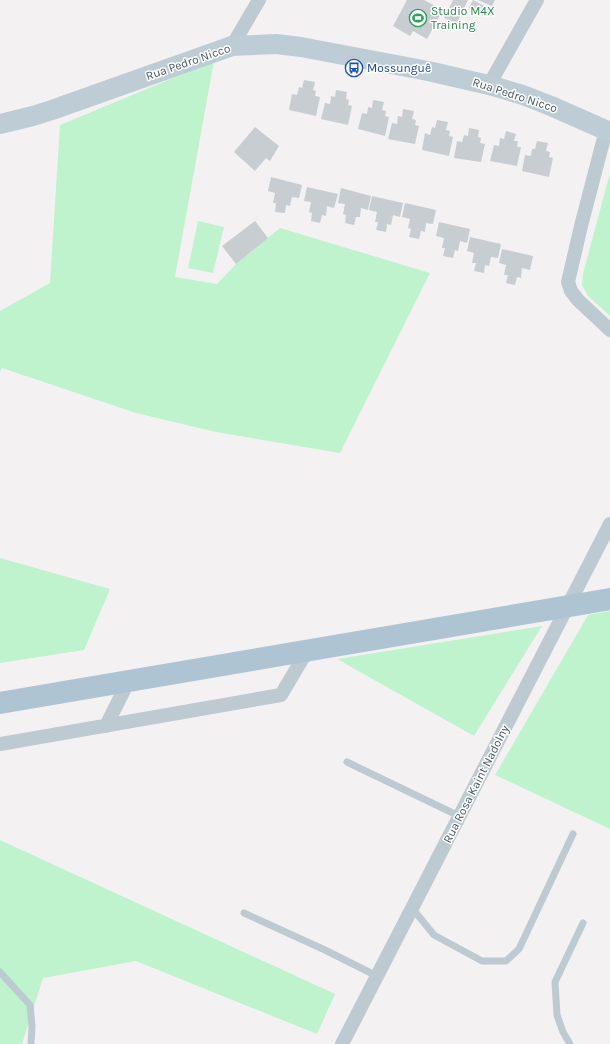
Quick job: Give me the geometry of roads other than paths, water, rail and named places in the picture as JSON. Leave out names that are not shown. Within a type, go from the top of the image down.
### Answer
[{"type":"main road","points":[[0,704],[610,599]]},
{"type":"street","points":[[232,46],[259,0]]},
{"type":"street","points":[[489,85],[537,0]]},
{"type":"street","name":"Rua Pedro Nicco","points":[[0,124],[52,110],[232,46],[276,44],[301,47],[435,72],[489,85],[523,95],[608,131]]},
{"type":"street","points":[[608,131],[581,226],[568,282],[571,291],[578,300],[610,330]]},
{"type":"street","name":"Rua Rosa Kaint Nadolny","points":[[342,1044],[610,524]]},
{"type":"street","points":[[0,744],[281,695],[307,651]]},
{"type":"street","points":[[106,726],[128,682]]},
{"type":"lane","points":[[347,762],[459,816]]},
{"type":"lane","points":[[412,908],[434,935],[441,939],[482,961],[506,961],[519,949],[573,834]]},
{"type":"lane","points":[[244,914],[325,950],[377,976]]},
{"type":"lane","points":[[570,1044],[562,1032],[557,1015],[555,982],[583,923]]},
{"type":"lane","points":[[0,972],[30,1005],[32,1026],[31,1044]]},
{"type":"place","name":"Studio M4X Training","points":[[418,18]]},
{"type":"place","name":"Mossunguê","points":[[354,68]]}]
